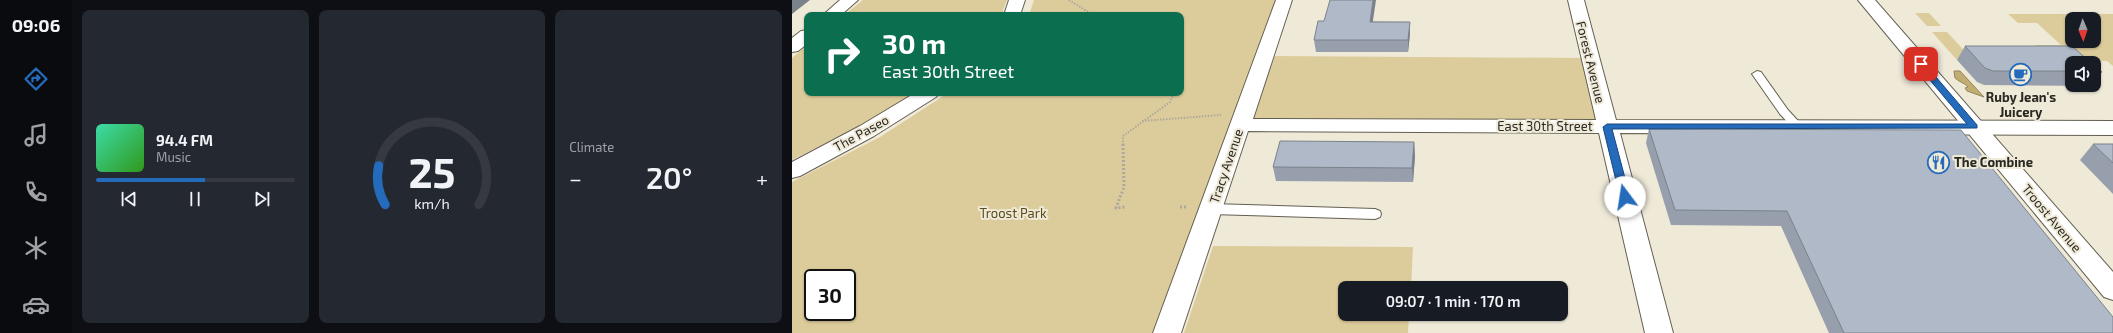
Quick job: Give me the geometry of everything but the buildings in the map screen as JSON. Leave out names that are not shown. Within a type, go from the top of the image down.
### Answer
[{"type":"street","points":[[835,12],[850,0]]},
{"type":"street","points":[[1013,12],[1017,0]]},
{"type":"street","name":"Tracy Avenue","points":[[1167,333],[1211,209],[1233,119],[1284,0]]},
{"type":"street","name":"Forest Avenue","points":[[1576,0],[1659,333]]},
{"type":"street","name":"Troost Avenue","points":[[1866,0],[2113,290]]},
{"type":"street","points":[[792,47],[804,37]]},
{"type":"street","name":"The Paseo","points":[[792,171],[868,131],[924,96]]},
{"type":"street","name":"East 30th Street","points":[[1233,119],[1607,127],[1974,126],[2113,128]]},
{"type":"lane","points":[[1757,74],[1775,97],[1784,112],[1797,126]]},
{"type":"lane","points":[[1211,209],[1375,214]]},
{"type":"path","points":[[1069,0],[1088,12]]},
{"type":"path","points":[[1125,207],[1116,208],[1124,187],[1122,139],[1127,131],[1170,102],[1173,96]]},
{"type":"path","points":[[1142,121],[1233,119]]},
{"type":"green space","points":[[863,0],[1007,0],[1002,12],[848,12]]},
{"type":"green space","name":"Troost Park","points":[[1034,0],[1277,0],[1154,333],[792,333],[792,182],[880,137],[943,96],[1184,96],[1184,12],[1030,12]]},
{"type":"green space","points":[[1915,13],[1929,13],[1941,26],[1927,26]]},
{"type":"green space","points":[[2008,14],[2065,14],[2065,48],[2101,48],[2101,14],[2113,14],[2113,66],[2107,61],[2101,61],[2101,56],[2065,56],[2065,60],[2052,60],[2035,45],[2061,45],[2037,23],[2018,23]]},
{"type":"green space","points":[[1932,32],[1947,32],[1973,60],[1957,60]]},
{"type":"green space","points":[[804,48],[804,96],[910,96],[859,126],[792,160],[792,58]]},
{"type":"green space","points":[[1274,56],[1583,58],[1596,120],[1253,118]]},
{"type":"green space","points":[[1213,246],[1413,247],[1411,281],[1338,281],[1338,321],[1409,321],[1408,333],[1184,333]]},
{"type":"shaded area","points":[[1954,71],[1960,71],[1984,97],[1967,91],[1965,88],[1968,87],[1955,78]]},
{"type":"place","name":"Ruby Jean's Juicery","points":[[2021,75]]},
{"type":"place","name":"The Combine","points":[[1939,162]]},
{"type":"route","points":[[1625,197],[1607,127],[1974,126],[1921,64]]}]
